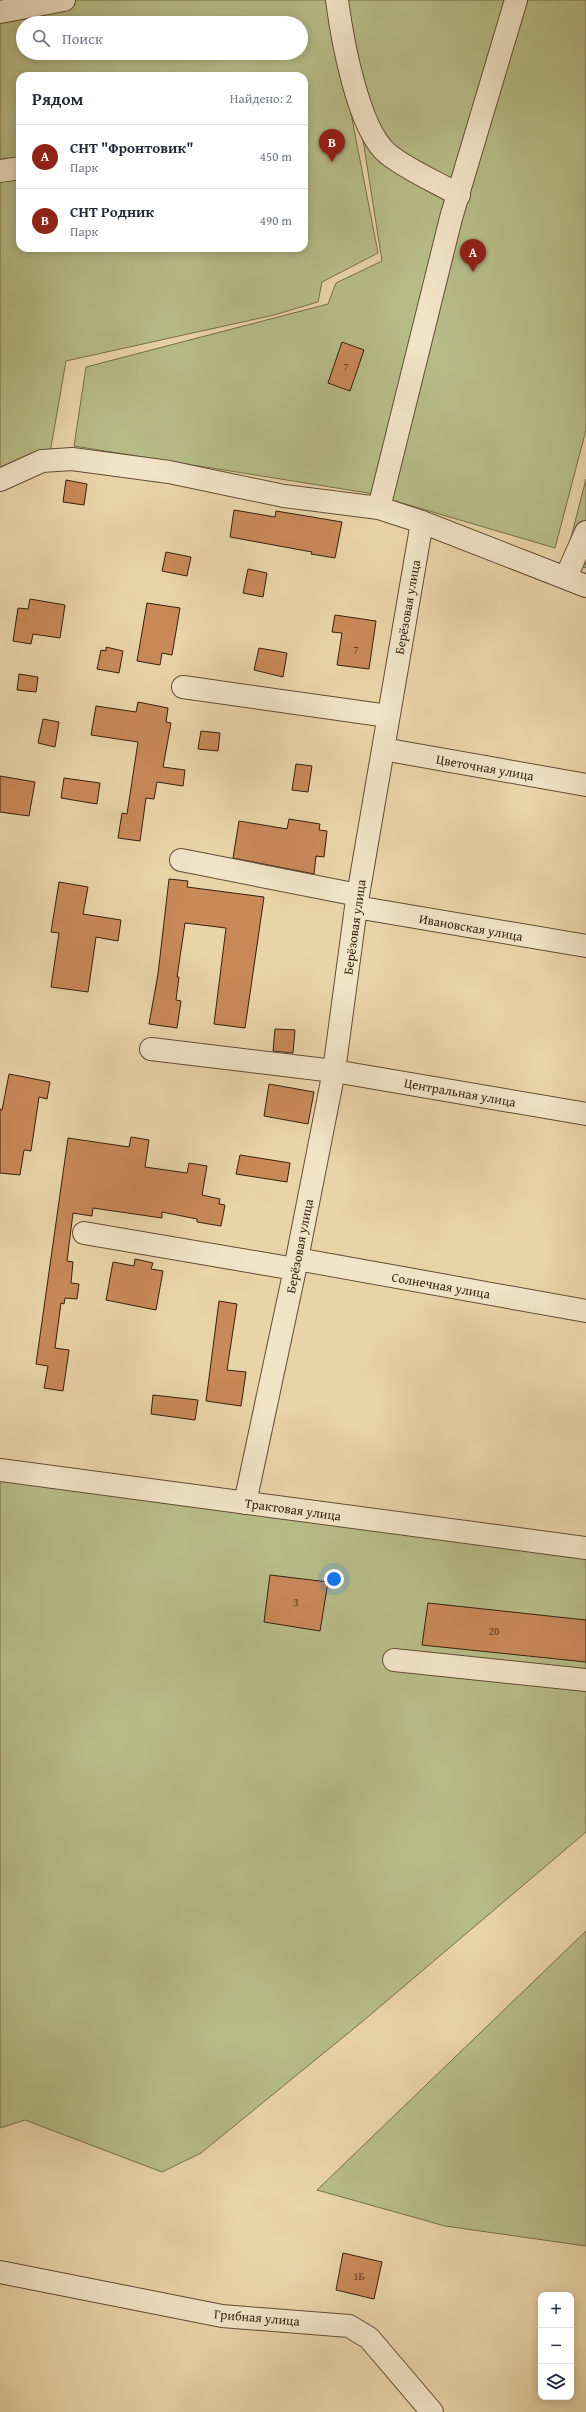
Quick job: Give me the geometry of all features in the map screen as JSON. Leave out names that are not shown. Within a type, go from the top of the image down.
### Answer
[{"type":"street","points":[[0,12],[64,0]]},
{"type":"street","points":[[337,0],[341,26],[359,101],[377,144],[388,155],[459,195]]},
{"type":"street","points":[[379,508],[451,218],[516,0]]},
{"type":"street","points":[[0,171],[16,169]]},
{"type":"street","points":[[0,480],[42,461],[72,459],[169,472],[284,496],[379,508],[422,522],[586,586]]},
{"type":"street","name":"Берёзовая улица","points":[[245,1503],[296,1264],[334,1071],[357,901],[422,522]]},
{"type":"street","points":[[566,577],[586,532]]},
{"type":"street","points":[[182,687],[388,716]]},
{"type":"street","name":"Цветочная улица","points":[[383,749],[586,785]]},
{"type":"street","name":"Ивановская улица","points":[[181,860],[357,901],[586,946]]},
{"type":"street","name":"Центральная улица","points":[[151,1049],[334,1071],[586,1114]]},
{"type":"street","name":"Солнечная улица","points":[[84,1233],[296,1264],[586,1311]]},
{"type":"street","name":"Трактовая улица","points":[[0,1470],[586,1548]]},
{"type":"street","points":[[394,1660],[586,1680]]},
{"type":"street","name":"Грибная улица","points":[[0,2272],[222,2316],[349,2326],[369,2338],[432,2412]]},
{"type":"green space","points":[[0,0],[329,0],[378,253],[322,282],[318,302],[274,315],[66,361],[50,453],[0,477]]},
{"type":"green space","points":[[341,0],[586,0],[586,430],[555,548],[368,493],[74,446],[86,367],[328,304],[336,283],[382,261]]},
{"type":"green space","points":[[586,479],[586,568],[565,561]]},
{"type":"green space","points":[[0,1476],[586,1551],[586,1832],[363,2021],[201,2153],[162,2172],[25,2120],[0,2128]]},
{"type":"green space","points":[[586,1931],[586,2246],[445,2226],[317,2190]]},
{"type":"building","points":[[342,342],[364,350],[350,391],[328,383]]},
{"type":"building","points":[[66,480],[87,484],[84,505],[63,502]]},
{"type":"building","points":[[234,510],[275,517],[276,511],[342,522],[335,558],[311,554],[312,552],[230,537]]},
{"type":"building","points":[[166,552],[191,557],[187,576],[162,571]]},
{"type":"building","points":[[248,569],[267,573],[263,597],[243,593]]},
{"type":"building","points":[[30,599],[65,605],[60,638],[33,634],[31,644],[13,641],[18,608],[28,609]]},
{"type":"building","points":[[147,603],[180,608],[172,655],[162,653],[160,665],[137,661]]},
{"type":"building","points":[[335,615],[376,621],[369,669],[337,665],[342,633],[332,632]]},
{"type":"building","points":[[106,647],[123,651],[119,673],[97,669],[101,650],[106,651]]},
{"type":"building","points":[[259,648],[287,653],[283,677],[254,670]]},
{"type":"building","points":[[19,674],[38,677],[36,692],[17,690]]},
{"type":"building","points":[[138,702],[168,708],[166,722],[171,723],[163,767],[185,770],[183,786],[157,782],[154,799],[146,798],[140,841],[118,838],[122,813],[127,814],[138,742],[91,735],[96,706],[136,712]]},
{"type":"building","points":[[43,719],[59,722],[55,747],[38,743]]},
{"type":"building","points":[[201,731],[220,733],[218,751],[198,749]]},
{"type":"building","points":[[296,764],[312,766],[308,792],[292,790]]},
{"type":"building","points":[[0,776],[35,782],[29,816],[0,812]]},
{"type":"building","points":[[64,778],[100,783],[97,804],[61,798]]},
{"type":"building","points":[[289,819],[320,824],[319,830],[327,831],[324,857],[316,856],[314,874],[233,858],[239,821],[287,829]]},
{"type":"building","points":[[169,879],[188,881],[187,887],[264,897],[245,1028],[214,1024],[226,928],[185,923],[177,977],[179,977],[176,1000],[181,1001],[177,1028],[149,1024],[158,974]]},
{"type":"building","points":[[59,882],[88,887],[83,914],[121,920],[118,941],[96,937],[88,992],[51,987],[59,933],[51,932]]},
{"type":"building","points":[[275,1029],[295,1030],[293,1053],[273,1051]]},
{"type":"building","points":[[9,1074],[50,1082],[47,1099],[39,1097],[31,1151],[24,1150],[20,1175],[0,1173],[0,1109],[2,1110]]},
{"type":"building","points":[[269,1084],[314,1092],[308,1124],[264,1116]]},
{"type":"building","points":[[131,1137],[149,1140],[145,1167],[187,1173],[189,1163],[207,1166],[202,1195],[220,1199],[219,1204],[225,1205],[221,1226],[197,1222],[197,1219],[162,1212],[162,1218],[93,1208],[92,1216],[73,1213],[67,1261],[73,1262],[71,1283],[79,1284],[77,1299],[65,1298],[64,1304],[61,1303],[55,1348],[69,1350],[63,1391],[44,1388],[48,1366],[36,1364],[68,1138],[129,1147]]},
{"type":"building","points":[[240,1155],[290,1163],[287,1182],[236,1174]]},
{"type":"building","points":[[135,1259],[153,1263],[151,1269],[163,1271],[156,1310],[106,1300],[113,1262],[134,1266]]},
{"type":"building","points":[[219,1301],[237,1304],[227,1370],[246,1372],[241,1406],[206,1401]]},
{"type":"building","points":[[153,1395],[198,1400],[195,1420],[151,1414]]},
{"type":"building","points":[[270,1575],[328,1582],[320,1631],[264,1622]]},
{"type":"building","points":[[428,1603],[586,1620],[586,1662],[422,1645]]},
{"type":"building","points":[[343,2253],[382,2262],[374,2299],[336,2290]]},
{"type":"place","name":"СНТ Родник","points":[[332,162]]},
{"type":"place","name":"СНТ \"Фронтовик\"","points":[[473,272]]}]
